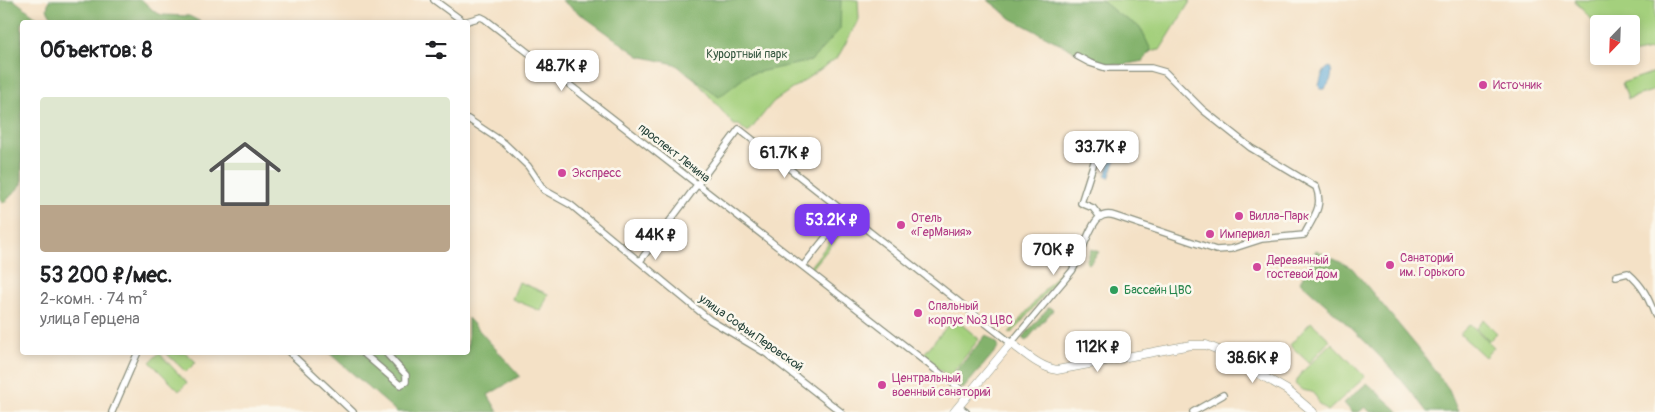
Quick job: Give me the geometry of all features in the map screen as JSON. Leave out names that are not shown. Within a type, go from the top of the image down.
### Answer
[{"type":"main road","points":[[956,409],[1011,343],[1039,364],[1057,370],[1198,344],[1216,349],[1271,381],[1286,390],[1313,412]]},
{"type":"street","name":"проспект Ленина","points":[[434,0],[461,20]]},
{"type":"street","name":"проспект Ленина","points":[[470,20],[480,17],[485,19],[968,395]]},
{"type":"street","points":[[640,261],[739,129],[1011,343],[1072,271],[1079,260],[1091,228],[1100,217],[1107,214],[1216,250],[1224,250],[1262,239],[1304,235],[1318,209],[1320,196],[1316,187],[1251,148],[1203,110],[1165,72],[1151,68],[1106,68],[1090,64],[1077,56]]},
{"type":"street","name":"улица Софьи Перовской","points":[[470,120],[504,143],[528,166],[544,190],[571,205],[710,320],[767,354],[841,412]]},
{"type":"street","points":[[1100,217],[1093,208],[1081,203],[1102,137]]},
{"type":"street","points":[[802,266],[844,213]]},
{"type":"street","points":[[1616,276],[1628,273],[1647,292],[1655,316]]},
{"type":"street","points":[[112,412],[137,355]]},
{"type":"street","points":[[292,355],[353,412]]},
{"type":"street","points":[[365,355],[400,385],[406,382],[406,375],[388,355]]},
{"type":"street","points":[[1193,412],[1223,396]]},
{"type":"street","points":[[956,409],[966,412]]},
{"type":"green space","points":[[0,0],[14,0],[40,20],[20,20],[20,186],[4,203],[0,199]]},
{"type":"green space","points":[[49,0],[142,0],[155,12],[162,15],[189,16],[197,20],[55,20],[47,9]]},
{"type":"green space","name":"Курортный парк","points":[[561,0],[841,0],[840,29],[811,61],[749,74],[719,97],[675,64],[639,56]]},
{"type":"green space","name":"Курортный парк","points":[[565,0],[858,0],[859,19],[838,57],[773,102],[748,133],[739,125],[734,125],[666,45]]},
{"type":"green space","points":[[988,0],[1191,0],[1160,50],[1151,51],[1143,61],[1012,19]]},
{"type":"green space","points":[[988,0],[1101,0],[1118,14],[1140,27],[1151,50],[1143,61],[1122,65],[1097,63],[1012,19]]},
{"type":"green space","points":[[1574,0],[1655,0],[1655,49],[1640,52],[1640,15],[1590,15],[1590,19]]},
{"type":"green space","points":[[1655,72],[1655,90],[1628,99],[1622,83]]},
{"type":"green space","points":[[843,225],[846,227],[811,270],[809,268]]},
{"type":"green space","points":[[1077,243],[1080,248],[1075,258],[1013,332],[1009,333],[1073,256]]},
{"type":"green space","points":[[1091,249],[1099,252],[1089,264],[1086,262]]},
{"type":"green space","points":[[1316,250],[1352,268],[1418,348],[1448,388],[1458,412],[1427,412],[1398,376],[1367,343],[1300,282]]},
{"type":"green space","points":[[519,282],[548,294],[541,311],[512,299]]},
{"type":"green space","points":[[1049,307],[1053,310],[1026,341],[1022,338]]},
{"type":"green space","points":[[954,318],[979,339],[949,377],[922,356]]},
{"type":"green space","points":[[470,320],[520,376],[488,395],[498,412],[397,412],[331,355],[470,355]]},
{"type":"green space","points":[[1484,320],[1497,333],[1489,341],[1476,328]]},
{"type":"green space","points":[[1311,322],[1330,340],[1309,363],[1290,345]]},
{"type":"green space","points":[[1470,324],[1494,347],[1485,357],[1460,334]]},
{"type":"green space","points":[[986,335],[998,344],[998,348],[963,389],[950,378]]},
{"type":"green space","points":[[1332,343],[1365,377],[1328,411],[1318,403],[1317,398],[1312,392],[1302,390],[1295,384],[1303,371]]},
{"type":"green space","points":[[157,355],[161,355],[187,383],[179,391],[150,362]]},
{"type":"green space","points":[[168,355],[188,355],[196,362],[186,372]]},
{"type":"green space","points":[[1367,383],[1398,412],[1370,412],[1365,407],[1359,412],[1352,412],[1344,403]]},
{"type":"water","points":[[1330,67],[1332,73],[1330,82],[1324,89],[1320,89],[1319,85],[1323,75]]},
{"type":"water","points":[[1119,141],[1123,142],[1109,178],[1105,176]]},
{"type":"place","name":"Источник","points":[[1483,85]]},
{"type":"place","name":"Экспресс","points":[[562,173]]},
{"type":"place","name":"Вилла-Парк","points":[[1239,216]]},
{"type":"place","name":"Отель «ГерМания»","points":[[901,225]]},
{"type":"place","name":"Империал","points":[[1210,234]]},
{"type":"place","name":"Санаторий им. Горького","points":[[1390,265]]},
{"type":"place","name":"Деревянный гостевой дом","points":[[1257,267]]},
{"type":"place","name":"Бассейн ЦВС","points":[[1114,290]]},
{"type":"place","name":"Спальный корпус №3 ЦВС","points":[[918,313]]},
{"type":"place","name":"Центральный военный санаторий","points":[[882,385]]}]
